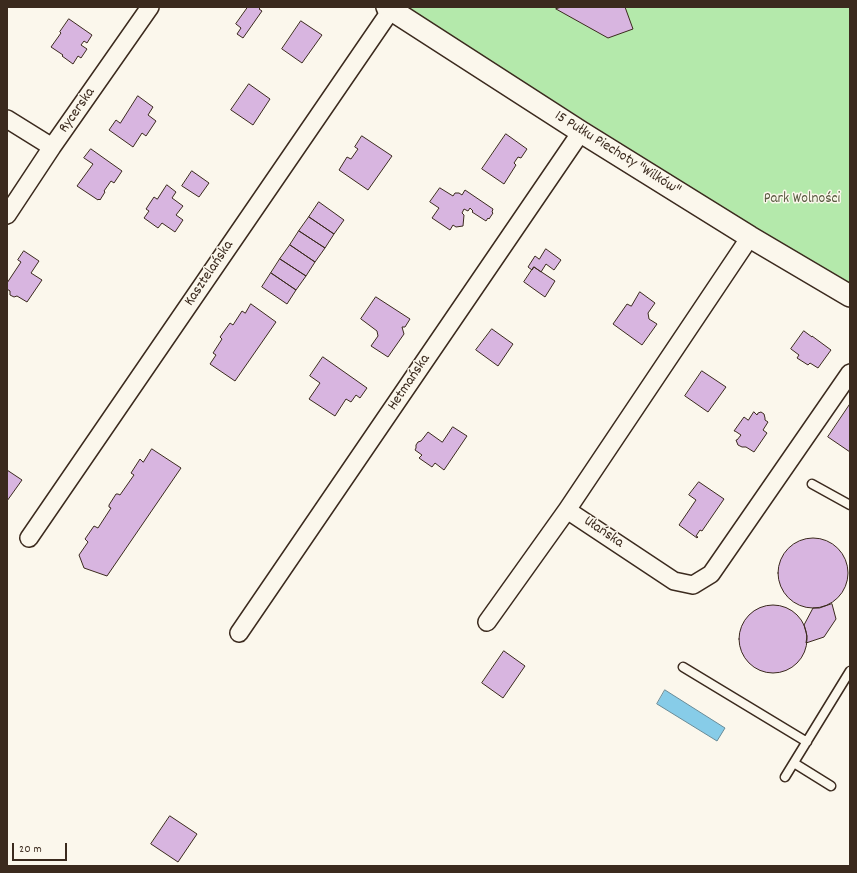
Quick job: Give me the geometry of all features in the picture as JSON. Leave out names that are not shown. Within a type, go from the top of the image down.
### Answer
[{"type":"street","name":"Rycerska","points":[[7,215],[52,147],[150,7]]},
{"type":"street","name":"15 Pułku Piechoty \"Wilków\"","points":[[389,8],[581,132],[750,237],[850,296]]},
{"type":"street","name":"Kasztelańska","points":[[29,538],[389,8]]},
{"type":"street","points":[[7,119],[52,147]]},
{"type":"street","name":"Hetmańska","points":[[239,633],[581,132]]},
{"type":"street","name":"Ułańska","points":[[750,237],[567,510],[674,580],[693,585],[711,574],[850,373]]},
{"type":"street","points":[[487,622],[567,510]]},
{"type":"lane","points":[[812,484],[850,505]]},
{"type":"lane","points":[[683,667],[807,742]]},
{"type":"lane","points":[[785,777],[850,671]]},
{"type":"lane","points":[[794,763],[831,786]]},
{"type":"green space","name":"Park Wolności","points":[[405,7],[850,7],[850,287],[849,287]]},
{"type":"water","points":[[665,690],[725,728],[717,741],[657,704]]},
{"type":"building","points":[[248,7],[261,7],[259,9],[262,11],[243,38],[237,34],[241,28],[236,24]]},
{"type":"building","points":[[562,7],[625,7],[633,29],[608,38],[556,9]]},
{"type":"building","points":[[69,19],[92,35],[87,43],[84,41],[81,45],[87,49],[81,58],[78,56],[73,64],[51,47]]},
{"type":"building","points":[[301,21],[322,35],[302,63],[282,49]]},
{"type":"building","points":[[249,84],[270,99],[253,125],[231,110]]},
{"type":"building","points":[[138,96],[153,107],[148,115],[156,121],[146,136],[142,133],[133,147],[109,130],[116,120],[120,123]]},
{"type":"building","points":[[506,134],[527,149],[521,158],[518,157],[514,163],[516,165],[504,184],[482,169]]},
{"type":"building","points":[[362,136],[392,156],[368,190],[339,170],[347,157],[351,159],[358,149],[355,147]]},
{"type":"building","points":[[91,149],[122,171],[114,183],[111,181],[100,200],[77,186],[93,164],[84,158]]},
{"type":"building","points":[[192,171],[209,183],[199,197],[182,186]]},
{"type":"building","points":[[167,185],[176,192],[172,198],[183,206],[176,215],[183,220],[175,232],[162,223],[158,228],[144,218],[149,211],[146,209],[154,197],[157,199]]},
{"type":"building","points":[[440,188],[453,196],[455,193],[462,195],[465,190],[493,209],[493,213],[486,221],[472,212],[473,211],[470,208],[468,211],[464,209],[462,213],[464,215],[463,226],[456,227],[453,225],[450,230],[432,218],[439,208],[430,202]]},
{"type":"building","points":[[319,202],[344,220],[334,234],[309,217]]},
{"type":"building","points":[[309,217],[334,234],[325,248],[299,231]]},
{"type":"building","points":[[299,231],[325,248],[315,262],[290,245]]},
{"type":"building","points":[[290,245],[315,262],[306,276],[280,259]]},
{"type":"building","points":[[546,249],[561,260],[554,270],[546,264],[541,272],[534,267],[532,270],[528,267],[535,256],[539,259]]},
{"type":"building","points":[[24,251],[39,261],[31,273],[42,280],[27,302],[17,296],[14,297],[10,295],[10,291],[7,289],[7,283],[21,262],[18,260]]},
{"type":"building","points":[[280,259],[306,276],[296,290],[271,273]]},
{"type":"building","points":[[534,267],[555,281],[545,297],[524,282]]},
{"type":"building","points":[[271,273],[296,290],[287,304],[262,287]]},
{"type":"building","points":[[640,292],[655,303],[648,313],[649,319],[657,324],[642,345],[613,324],[627,304],[631,306]]},
{"type":"building","points":[[376,297],[410,319],[405,327],[402,327],[404,334],[388,357],[371,346],[378,336],[377,331],[361,319]]},
{"type":"building","points":[[251,304],[276,322],[235,381],[210,364],[216,355],[213,353],[222,339],[220,337],[230,323],[233,325],[242,311],[245,313]]},
{"type":"building","points":[[492,329],[513,344],[498,366],[476,350]]},
{"type":"building","points":[[804,331],[831,350],[818,368],[810,363],[808,365],[797,358],[799,355],[791,349]]},
{"type":"building","points":[[323,357],[367,388],[360,398],[356,395],[351,402],[346,399],[335,416],[309,399],[320,383],[310,376]]},
{"type":"building","points":[[702,371],[726,387],[708,412],[685,396]]},
{"type":"building","points":[[850,404],[850,452],[828,437]]},
{"type":"building","points":[[754,412],[757,415],[761,412],[764,414],[765,420],[768,422],[763,430],[767,433],[754,452],[746,447],[738,445],[736,440],[741,435],[734,431],[744,417],[748,420]]},
{"type":"building","points":[[453,427],[467,436],[444,470],[435,463],[432,467],[419,458],[422,455],[415,450],[416,445],[428,432],[442,442]]},
{"type":"building","points":[[152,449],[181,468],[107,576],[84,568],[79,555],[88,542],[85,539],[94,526],[98,528],[111,508],[109,505],[116,494],[120,495],[134,475],[131,473],[140,459],[143,462]]},
{"type":"building","points":[[7,470],[22,480],[7,501]]},
{"type":"building","points":[[699,482],[724,499],[702,531],[700,530],[696,536],[698,537],[697,538],[679,525],[696,500],[689,495]]},
{"type":"building","points":[[806,538],[820,538],[833,544],[842,553],[846,559],[848,573],[846,587],[838,598],[827,606],[820,608],[806,608],[799,606],[788,598],[780,587],[778,580],[778,566],[780,559],[788,548],[799,540]]},
{"type":"building","points":[[832,604],[836,619],[824,637],[806,643],[807,636],[804,625],[813,608],[819,608]]},
{"type":"building","points":[[773,605],[786,608],[797,615],[804,626],[807,639],[804,652],[797,663],[786,670],[773,673],[760,670],[749,663],[742,652],[739,639],[742,626],[749,615],[760,608]]},
{"type":"building","points":[[504,651],[525,666],[503,698],[482,683]]},
{"type":"building","points":[[170,816],[197,834],[178,862],[151,844]]}]
